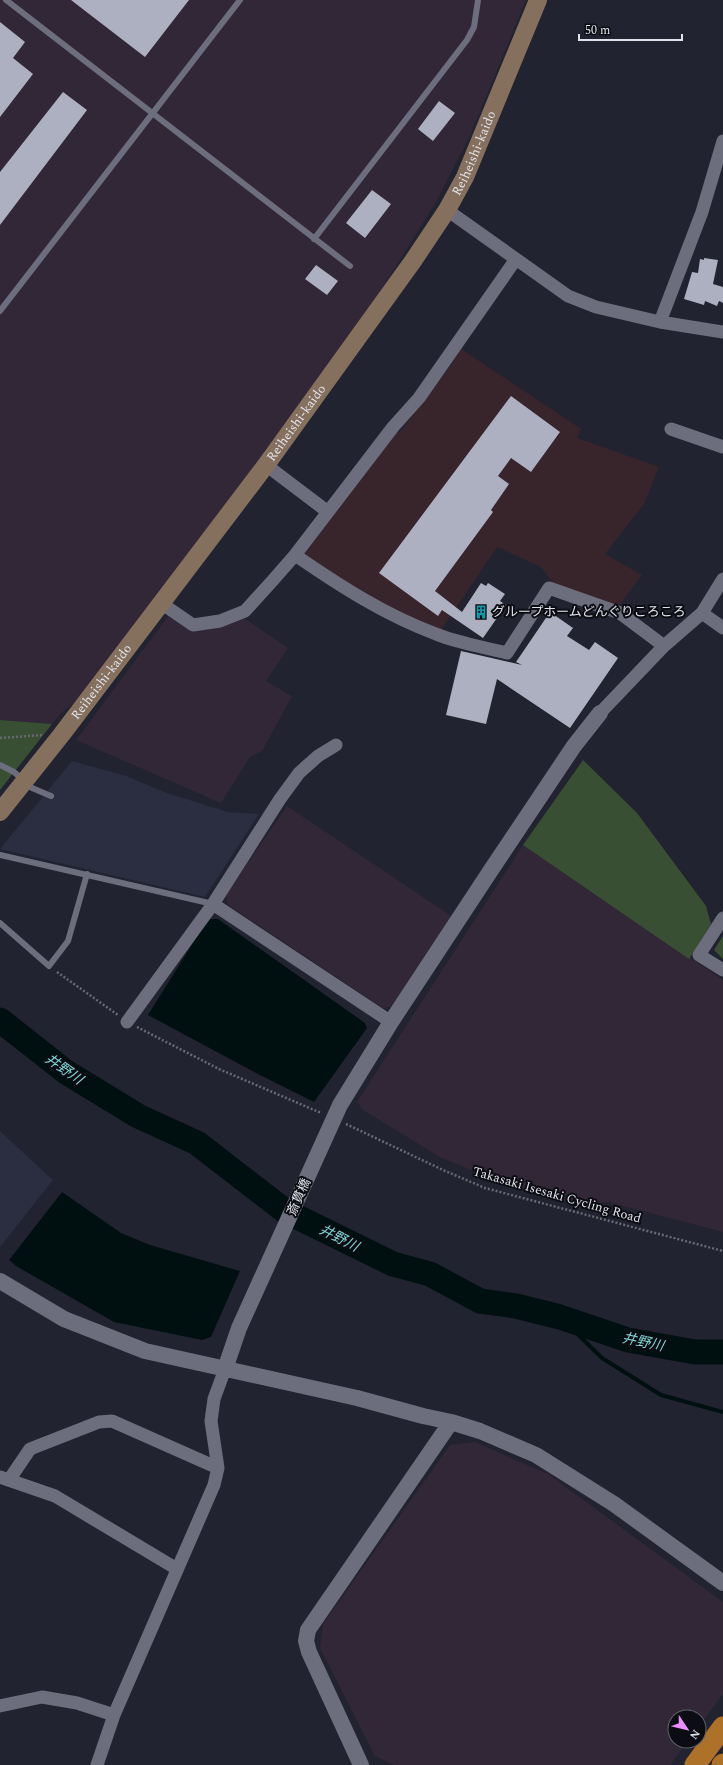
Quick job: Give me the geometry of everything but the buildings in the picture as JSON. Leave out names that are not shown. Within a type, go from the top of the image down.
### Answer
[{"type":"highway","points":[[695,1765],[723,1727]]},
{"type":"main road","name":"Reiheishi-kaido","points":[[0,812],[62,734],[266,465],[413,261],[447,210],[465,177],[538,0]]},
{"type":"street","points":[[660,322],[717,181],[723,141]]},
{"type":"street","points":[[447,210],[568,296],[596,307],[660,322],[723,332]]},
{"type":"street","points":[[161,603],[193,625],[220,621],[245,611],[295,555],[393,427],[419,398],[516,259]]},
{"type":"street","points":[[671,429],[723,447]]},
{"type":"street","points":[[266,465],[328,512]]},
{"type":"street","points":[[295,555],[347,591],[387,613],[437,635],[507,653],[549,588],[620,612],[664,646]]},
{"type":"street","points":[[600,713],[664,646],[702,612],[723,579]]},
{"type":"street","points":[[702,612],[723,628]]},
{"type":"street","name":"斎貫橋","points":[[225,1369],[239,1328],[340,1105],[391,1022],[574,746],[600,713]]},
{"type":"street","points":[[131,1024],[213,904],[280,799],[299,773],[318,756],[336,745]]},
{"type":"street","points":[[213,904],[391,1022]]},
{"type":"street","points":[[723,918],[700,955],[723,970]]},
{"type":"street","points":[[0,1281],[71,1322],[144,1351],[357,1398],[480,1431],[536,1455],[614,1504],[723,1583]]},
{"type":"street","points":[[96,1765],[114,1715],[214,1485],[218,1468],[211,1421],[214,1399],[225,1369]]},
{"type":"street","points":[[177,1569],[54,1496],[5,1478],[30,1449],[105,1421],[112,1421],[218,1468]]},
{"type":"street","points":[[361,1765],[309,1652],[306,1640],[308,1630],[451,1422]]},
{"type":"street","points":[[0,1706],[42,1697],[78,1703],[114,1715]]},
{"type":"lane","points":[[6,0],[152,112],[314,240],[350,266]]},
{"type":"lane","points":[[0,311],[152,112],[240,0]]},
{"type":"lane","points":[[314,240],[467,40],[474,27],[478,0]]},
{"type":"lane","points":[[0,765],[14,772],[32,788],[50,796]]},
{"type":"lane","points":[[0,855],[213,904]]},
{"type":"lane","points":[[0,923],[49,966],[68,941],[87,874]]},
{"type":"path","points":[[0,738],[62,734]]},
{"type":"path","points":[[49,966],[131,1024],[219,1070],[326,1115]]},
{"type":"path","name":"Takasaki Isesaki Cycling Road","points":[[346,1124],[443,1170],[485,1188],[723,1251]]},
{"type":"shaded area","points":[[0,0],[526,0],[470,136],[435,204],[369,309],[169,583],[84,694],[60,714],[52,724],[0,720]]},
{"type":"shaded area","points":[[461,349],[581,429],[577,438],[659,467],[644,504],[605,554],[642,575],[618,607],[553,583],[541,567],[497,547],[439,633],[384,609],[303,553],[397,431],[400,432],[449,368]]},
{"type":"shaded area","points":[[169,615],[223,626],[244,618],[288,648],[266,681],[292,696],[262,751],[250,757],[221,803],[76,740]]},
{"type":"shaded area","points":[[72,761],[126,776],[167,793],[228,812],[259,814],[205,897],[0,849]]},
{"type":"shaded area","points":[[287,806],[454,918],[396,1006],[383,1008],[228,905],[226,894]]},
{"type":"shaded area","points":[[523,845],[723,980],[723,1232],[608,1202],[584,1206],[507,1185],[440,1157],[363,1110],[357,1102]]},
{"type":"shaded area","points":[[208,919],[218,919],[365,1023],[367,1028],[314,1102],[148,1015]]},
{"type":"shaded area","points":[[0,1131],[53,1180],[0,1247]]},
{"type":"shaded area","points":[[62,1192],[121,1233],[150,1245],[240,1271],[211,1337],[202,1340],[114,1322],[16,1266],[9,1260]]},
{"type":"shaded area","points":[[475,1442],[548,1474],[723,1602],[723,1694],[707,1715],[707,1709],[667,1709],[667,1749],[682,1749],[670,1765],[394,1765],[375,1756],[320,1648],[323,1624],[450,1445]]},
{"type":"green space","points":[[0,720],[52,724],[0,790]]},
{"type":"green space","points":[[583,760],[637,813],[706,906],[711,924],[689,959],[523,845]]},
{"type":"green space","points":[[723,936],[723,959],[714,950]]},
{"type":"waterway","name":"井野川","points":[[0,1020],[66,1072],[138,1116],[197,1143],[285,1211],[393,1264],[430,1274],[480,1301],[516,1306],[560,1317],[628,1340],[695,1352],[723,1352]]},
{"type":"waterway","points":[[560,1317],[602,1358],[661,1395],[723,1412]]},
{"type":"place","name":"グループホームどんぐりころころ","points":[[481,612]]}]
